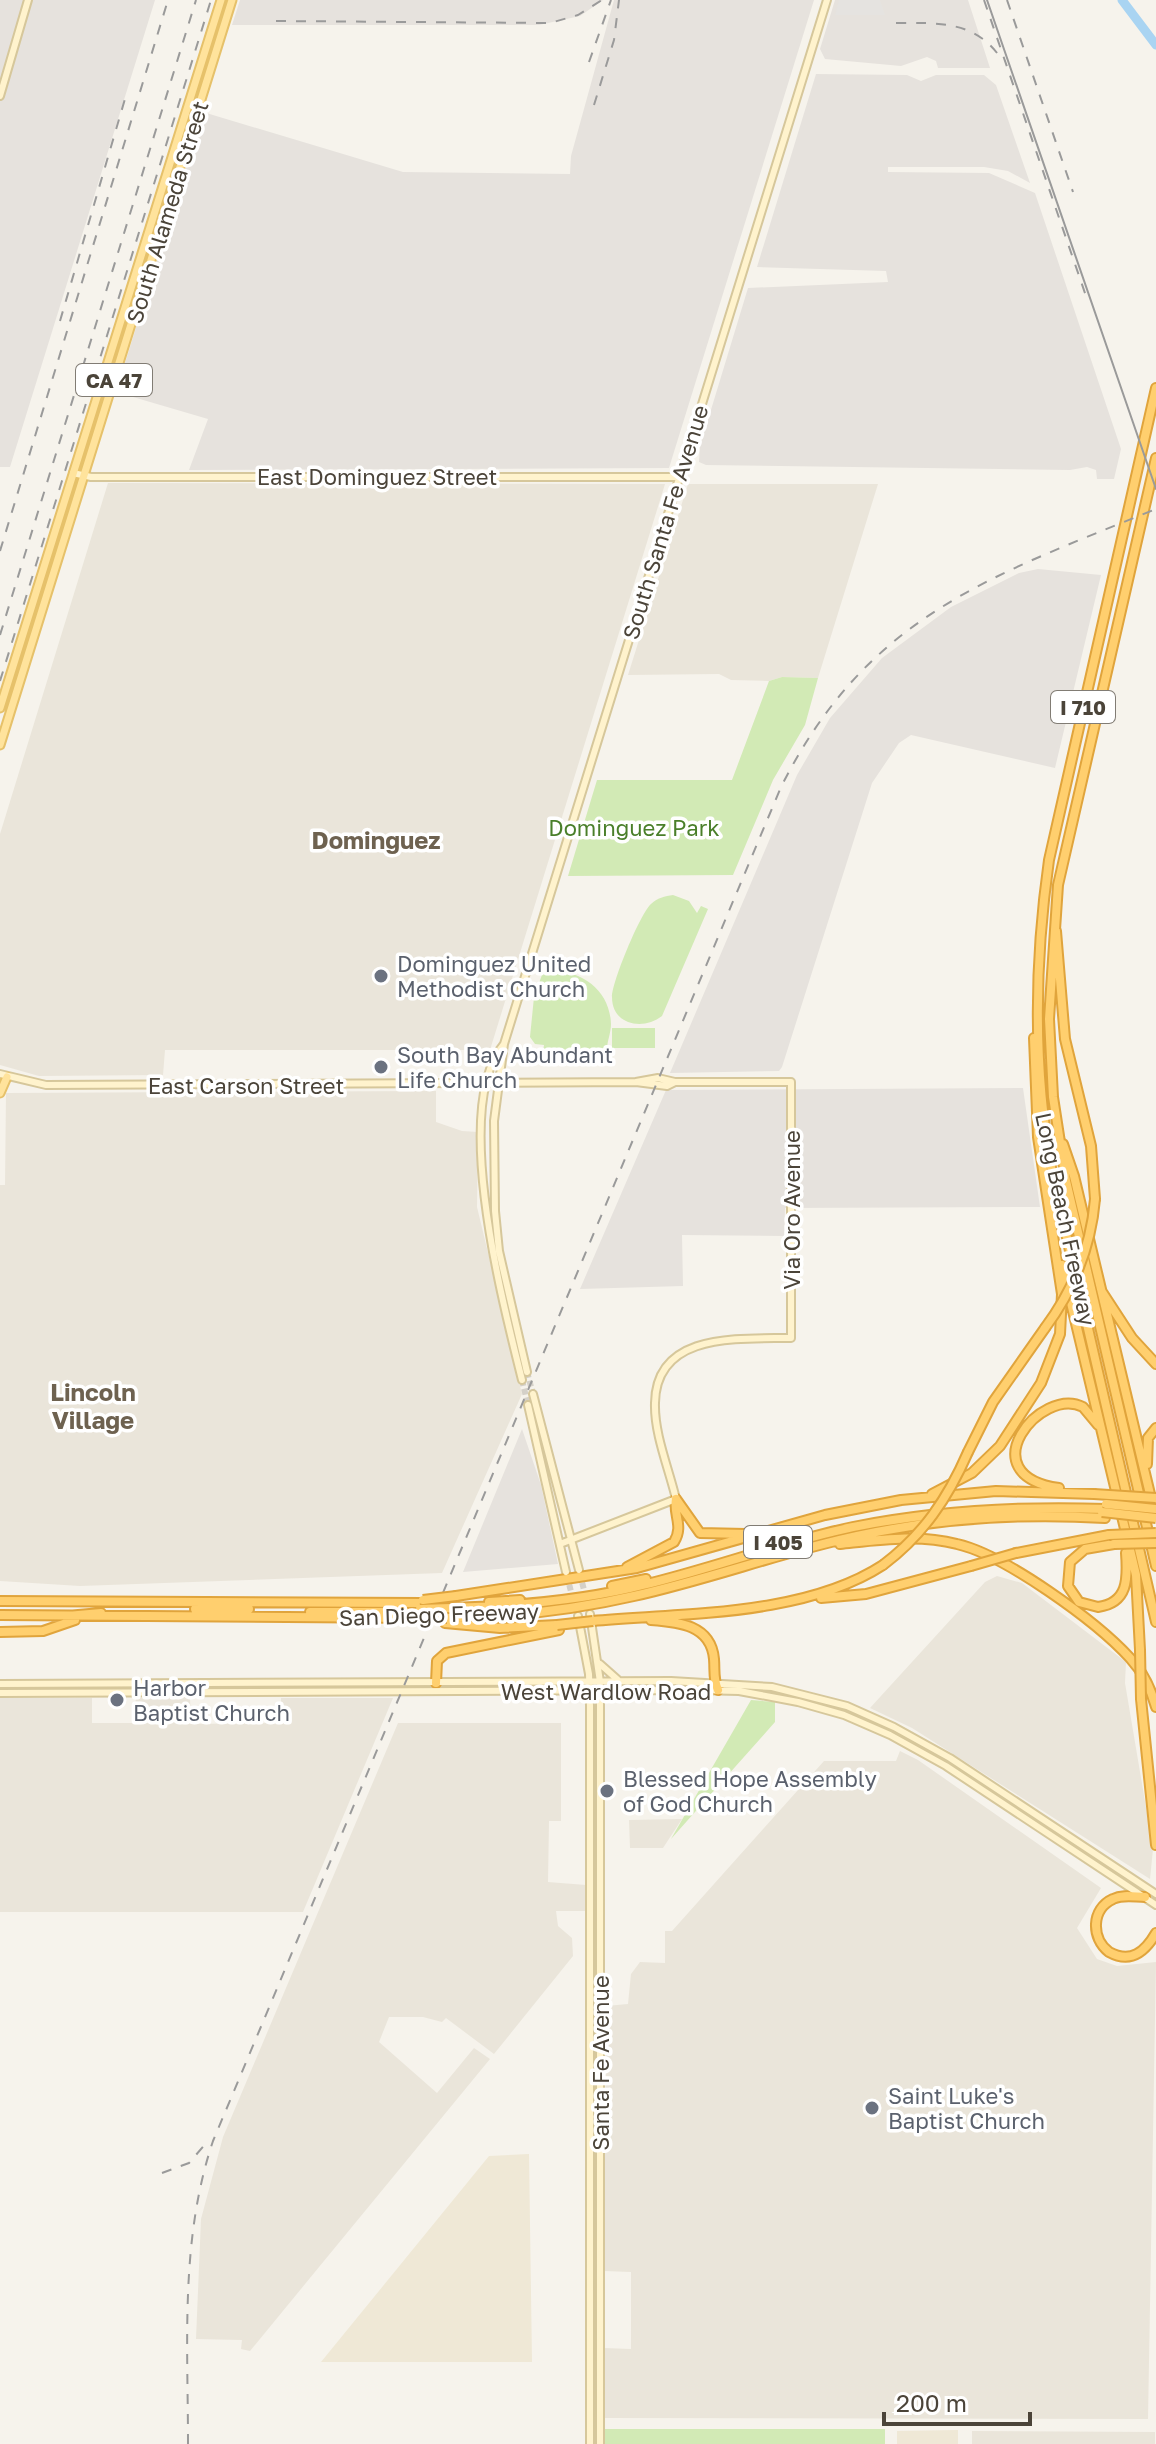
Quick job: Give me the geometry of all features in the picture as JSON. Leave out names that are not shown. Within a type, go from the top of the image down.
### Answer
[{"type":"highway","name":"Long Beach Freeway","points":[[1156,388],[1049,860],[1040,928],[1037,1030],[1040,1088],[1052,1173],[1156,1622]]},
{"type":"highway","name":"Long Beach Freeway","points":[[1156,458],[1055,907],[1049,1019],[1056,1125],[1070,1203],[1156,1566]]},
{"type":"highway","points":[[813,1598],[859,1580],[883,1565],[926,1525],[944,1501],[993,1402],[1045,1328],[1079,1270],[1090,1234],[1095,1199],[1091,1146],[1065,1039],[1055,907]]},
{"type":"highway","points":[[926,1497],[965,1478],[992,1456],[1028,1406],[1050,1364],[1063,1312],[1034,1100],[1032,1047],[1037,1030]]},
{"type":"highway","points":[[1056,1125],[1074,1176],[1153,1496]]},
{"type":"highway","points":[[1046,1202],[1138,1590],[1141,1699],[1156,1845]]},
{"type":"highway","points":[[1101,1290],[1132,1338],[1156,1364]]},
{"type":"highway","points":[[1094,1494],[1027,1480],[1015,1466],[1015,1451],[1034,1420],[1057,1403],[1083,1407],[1102,1433]]},
{"type":"highway","points":[[1156,1428],[1146,1446],[1156,1517]]},
{"type":"highway","points":[[15,1602],[31,1608],[62,1609],[450,1610],[615,1573],[832,1514],[926,1497],[996,1491],[1153,1496]]},
{"type":"highway","points":[[676,1499],[700,1533],[712,1536],[763,1533]]},
{"type":"highway","points":[[615,1573],[674,1542],[680,1528],[674,1508],[676,1499]]},
{"type":"highway","name":"San Diego Freeway","points":[[450,1610],[609,1587],[817,1531],[893,1515],[994,1504],[1156,1517]]},
{"type":"highway","name":"San Diego Freeway","points":[[0,1601],[400,1603],[419,1610],[531,1613],[612,1601],[878,1532],[953,1521],[1105,1511],[1156,1517]]},
{"type":"highway","points":[[1125,1528],[1125,1590],[1107,1606],[1088,1606],[1070,1591],[1066,1580],[1070,1562],[1085,1549],[1114,1544],[1156,1543]]},
{"type":"highway","points":[[436,1683],[437,1661],[446,1653],[592,1618],[624,1619],[866,1594],[1016,1553],[1109,1535],[1156,1533]]},
{"type":"highway","points":[[807,1548],[923,1538],[985,1552],[1026,1575],[1123,1651],[1143,1675],[1156,1707]]},
{"type":"highway","points":[[63,1618],[77,1612],[419,1610]]},
{"type":"highway","name":"San Diego Freeway","points":[[0,1615],[63,1618],[399,1618],[419,1610]]},
{"type":"highway","points":[[450,1610],[500,1628],[558,1627]]},
{"type":"highway","points":[[0,1632],[43,1631],[79,1618]]},
{"type":"highway","points":[[624,1619],[678,1622],[698,1630],[713,1652],[716,1686]]},
{"type":"highway","points":[[1153,1898],[1119,1897],[1109,1901],[1098,1916],[1096,1934],[1109,1952],[1129,1957],[1144,1951],[1156,1933]]},
{"type":"main road","points":[[0,96],[28,0]]},
{"type":"main road","name":"South Alameda Street","points":[[0,708],[221,0]]},
{"type":"main road","name":"South Alameda Street","points":[[0,745],[232,0]]},
{"type":"main road","name":"South Santa Fe Avenue","points":[[527,1372],[497,1238],[493,1154],[497,1084],[505,1056],[504,1044],[827,0]]},
{"type":"main road","points":[[213,24],[224,28]]},
{"type":"main road","points":[[135,280],[145,283]]},
{"type":"main road","name":"East Dominguez Street","points":[[73,473],[83,476],[680,477]]},
{"type":"main road","name":"South Santa Fe Avenue","points":[[504,1044],[496,1053],[487,1084],[483,1122],[484,1207],[522,1380]]},
{"type":"main road","points":[[0,1093],[2,1076]]},
{"type":"main road","name":"East Carson Street","points":[[2,1076],[46,1085],[636,1082],[655,1086],[675,1082],[791,1082]]},
{"type":"main road","name":"Via Oro Avenue","points":[[676,1499],[655,1404],[659,1379],[667,1366],[677,1355],[706,1341],[791,1338],[791,1082]]},
{"type":"main road","points":[[533,1394],[579,1570]]},
{"type":"main road","points":[[528,1405],[566,1572]]},
{"type":"main road","points":[[560,1544],[676,1499]]},
{"type":"main road","points":[[578,1616],[590,1682]]},
{"type":"main road","points":[[592,1618],[600,1682]]},
{"type":"main road","points":[[598,1660],[606,1673],[621,1682]]},
{"type":"main road","name":"Santa Fe Avenue","points":[[590,1682],[590,2444]]},
{"type":"main road","name":"Santa Fe Avenue","points":[[600,1682],[600,2444]]},
{"type":"main road","name":"West Wardlow Road","points":[[0,1684],[621,1682],[801,1693],[847,1706],[894,1727],[950,1758],[1153,1898]]},
{"type":"main road","name":"West Wardlow Road","points":[[0,1693],[600,1691],[716,1686]]},
{"type":"main road","points":[[590,2095],[600,2095]]},
{"type":"shaded area","points":[[0,0],[155,0],[10,467],[0,467]]},
{"type":"shaded area","points":[[240,0],[603,0],[580,16],[539,25],[232,25]]},
{"type":"shaded area","points":[[614,0],[814,0],[669,468],[189,470],[208,419],[116,392],[203,112],[403,172],[570,174],[571,156]]},
{"type":"shaded area","points":[[835,0],[968,0],[990,68],[938,68],[936,61],[927,57],[901,66],[825,59],[820,49]]},
{"type":"shaded area","points":[[839,0],[880,0],[885,15],[835,15]]},
{"type":"shaded area","points":[[816,74],[907,75],[921,81],[936,75],[984,75],[996,85],[1030,183],[1008,171],[984,167],[888,167],[888,172],[989,173],[1035,193],[1121,449],[1114,479],[1097,479],[1096,470],[1087,467],[1070,470],[706,465],[699,462],[700,446],[748,288],[888,282],[886,271],[757,267]]},
{"type":"shaded area","points":[[108,483],[665,484],[490,1050],[165,1050],[163,1075],[39,1076],[0,1065],[0,834]]},
{"type":"shaded area","points":[[688,484],[878,484],[818,678],[782,677],[769,681],[731,680],[719,674],[628,675]]},
{"type":"shaded area","points":[[1038,569],[1101,575],[1055,768],[911,735],[899,743],[872,783],[782,1067],[779,1071],[670,1073],[797,775],[830,718],[882,658],[951,607],[1019,573]]},
{"type":"shaded area","points":[[1023,1088],[1040,1207],[785,1208],[784,1236],[682,1235],[683,1286],[580,1289],[666,1090]]},
{"type":"shaded area","points":[[436,1091],[436,1122],[462,1131],[478,1132],[477,1207],[522,1394],[442,1573],[80,1586],[0,1581],[0,1185],[5,1185],[6,1093]]},
{"type":"shaded area","points":[[522,1429],[541,1485],[558,1564],[463,1572]]},
{"type":"shaded area","points":[[997,1576],[1022,1583],[1126,1662],[1125,1683],[1153,1849],[1150,1879],[912,1728],[870,1708],[985,1582]]},
{"type":"shaded area","points":[[190,1697],[191,1724],[281,1723],[281,1698],[393,1698],[303,1912],[0,1912],[0,1698],[92,1698],[92,1723],[133,1723],[136,1698]]},
{"type":"shaded area","points":[[398,1723],[561,1723],[561,1821],[549,1821],[548,1882],[586,1885],[586,1911],[556,1911],[558,1926],[572,1938],[573,1956],[494,2054],[446,2018],[442,2022],[423,2017],[389,2017],[379,2042],[437,2093],[474,2048],[490,2059],[250,2351],[241,2349],[242,2340],[196,2339],[201,2219],[223,2137]]},
{"type":"shaded area","points":[[900,1751],[918,1760],[1101,1888],[1077,1928],[1097,1959],[1117,1966],[1156,1962],[1148,2419],[604,2418],[604,2348],[631,2349],[631,2272],[604,2271],[606,2006],[628,2004],[631,1974],[640,1962],[665,1963],[665,1931],[672,1931],[824,1761],[896,1761]]},
{"type":"shaded area","points":[[682,1819],[663,1848],[630,1848],[629,1820]]},
{"type":"shaded area","points":[[529,2154],[532,2362],[321,2362],[489,2156]]},
{"type":"shaded area","points":[[958,2430],[958,2444],[897,2444],[897,2431]]},
{"type":"shaded area","points":[[972,2431],[1155,2432],[1155,2444],[972,2444]]},
{"type":"green space","name":"Dominguez Park","points":[[782,677],[818,678],[805,725],[773,780],[733,875],[568,876],[597,780],[732,780],[769,681]]},
{"type":"green space","points":[[673,895],[689,901],[697,913],[701,906],[708,909],[662,1016],[646,1023],[630,1023],[617,1014],[613,1006],[613,989],[646,910],[656,900]]},
{"type":"green space","points":[[555,970],[585,980],[606,1002],[611,1024],[607,1049],[543,1051],[544,1045],[535,1044],[530,1037],[534,997],[543,972]]},
{"type":"green space","points":[[612,1028],[655,1028],[655,1048],[612,1048]]},
{"type":"green space","points":[[751,1700],[775,1702],[775,1722],[671,1839]]},
{"type":"green space","points":[[603,2429],[885,2429],[885,2444],[603,2444]]},
{"type":"waterway","points":[[1122,0],[1156,45]]},
{"type":"tunnel","points":[[527,1372],[533,1394]]},
{"type":"tunnel","points":[[522,1380],[528,1405]]},
{"type":"tunnel","points":[[580,1574],[590,1614]]},
{"type":"tunnel","points":[[567,1576],[576,1611]]},
{"type":"tram line","points":[[987,0],[1156,489]]},
{"type":"railway","points":[[0,551],[168,0]]},
{"type":"railway","points":[[0,635],[196,0]]},
{"type":"railway","points":[[0,681],[211,0]]},
{"type":"railway","points":[[276,21],[550,23],[578,15],[602,0]]},
{"type":"railway","points":[[589,62],[611,0]]},
{"type":"railway","points":[[594,105],[614,40],[619,0]]},
{"type":"railway","points":[[984,0],[1086,296]]},
{"type":"railway","points":[[1007,0],[1073,192]]},
{"type":"railway","points":[[896,23],[954,26],[979,36],[1000,57]]},
{"type":"railway","points":[[60,321],[127,92]]},
{"type":"railway","points":[[188,2444],[187,2329],[191,2253],[202,2178],[213,2141],[781,787],[815,729],[852,681],[893,642],[938,609],[987,582],[1156,509]]},
{"type":"railway","points":[[162,2173],[189,2163],[208,2141]]},
{"type":"place","name":"Dominguez United Methodist Church","points":[[381,976]]},
{"type":"place","name":"South Bay Abundant Life Church","points":[[381,1067]]},
{"type":"place","name":"Harbor Baptist Church","points":[[117,1700]]},
{"type":"place","name":"Blessed Hope Assembly of God Church","points":[[607,1791]]},
{"type":"place","name":"Saint Luke's Baptist Church","points":[[872,2108]]},
{"type":"district","name":"Dominguez","points":[[376,839]]},
{"type":"district","name":"Lincoln Village","points":[[93,1405]]}]
